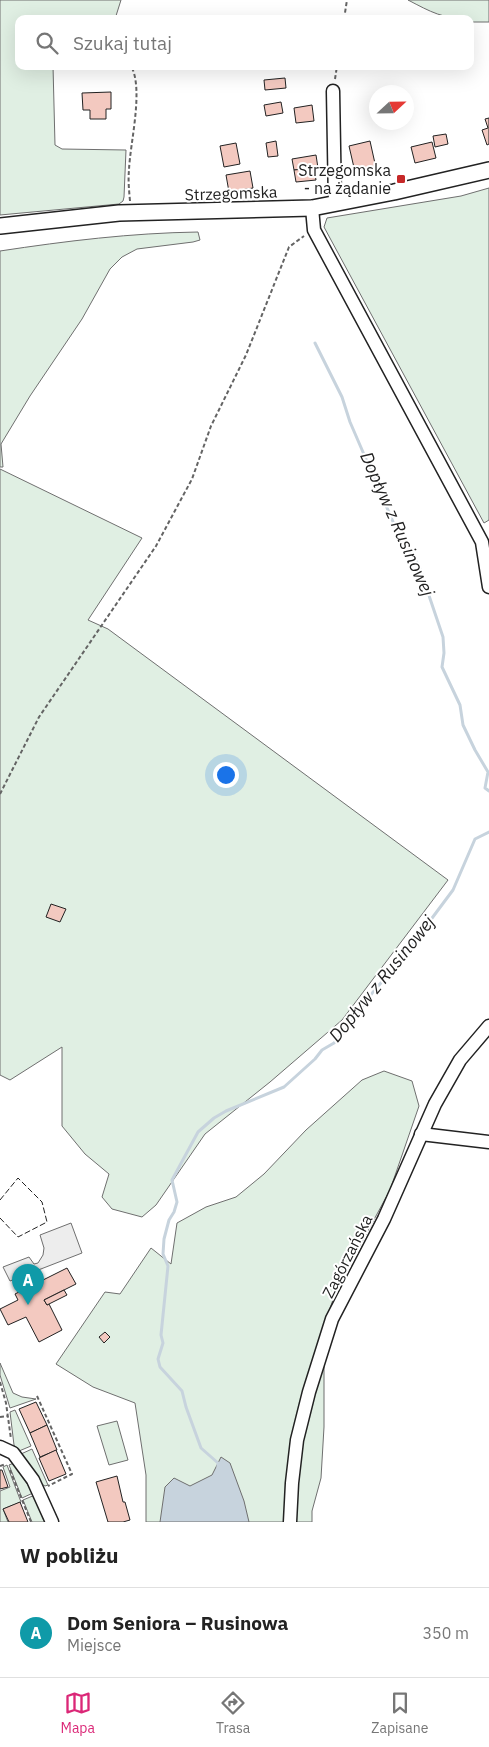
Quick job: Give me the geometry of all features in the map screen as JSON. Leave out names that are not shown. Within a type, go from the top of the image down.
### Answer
[{"type":"main road","name":"Strzegomska","points":[[0,226],[131,213],[312,208],[394,192],[489,170]]},
{"type":"street","points":[[333,91],[335,204]]},
{"type":"street","points":[[312,208],[314,230],[485,539],[489,587]]},
{"type":"street","name":"Zagórzańska","points":[[290,1522],[297,1440],[309,1392],[332,1319],[384,1219],[435,1104],[460,1060],[489,1026]]},
{"type":"street","points":[[421,1134],[489,1142]]},
{"type":"street","points":[[0,1447],[33,1480],[52,1522]]},
{"type":"path","points":[[345,15],[347,0]]},
{"type":"path","points":[[131,213],[128,171],[136,102],[136,75],[133,70]]},
{"type":"path","points":[[0,794],[39,717],[156,546],[192,479],[211,426],[246,355],[289,247],[314,230]]},
{"type":"path","points":[[0,1382],[8,1416],[10,1458],[31,1522]]},
{"type":"path","points":[[37,1396],[72,1474],[43,1488]]},
{"type":"path","points":[[0,1417],[8,1416]]},
{"type":"green space","points":[[0,0],[121,0],[116,15],[15,15],[15,70],[53,70],[55,145],[62,149],[126,150],[123,201],[119,204],[0,215]]},
{"type":"green space","points":[[408,0],[489,0],[489,22],[474,22],[474,15],[442,15]]},
{"type":"green space","points":[[489,188],[489,520],[484,523],[324,227],[327,218],[461,196]]},
{"type":"green space","points":[[198,232],[200,240],[137,249],[122,257],[110,269],[82,319],[30,396],[1,444],[3,467],[0,467],[0,251],[99,238]]},
{"type":"green space","points":[[0,469],[142,538],[88,620],[108,629],[448,880],[342,1020],[270,1082],[205,1134],[156,1205],[142,1217],[112,1209],[102,1197],[109,1174],[85,1154],[62,1126],[62,1047],[10,1080],[0,1075]]},
{"type":"green space","points":[[384,1071],[412,1081],[419,1106],[390,1190],[337,1288],[324,1326],[324,1427],[321,1478],[312,1511],[312,1522],[146,1522],[146,1475],[135,1403],[93,1387],[56,1364],[105,1292],[120,1294],[151,1248],[171,1264],[177,1223],[206,1207],[236,1197],[264,1174],[306,1130],[362,1080]]},
{"type":"green space","points":[[0,1363],[13,1393],[22,1397],[36,1399],[10,1408],[0,1375]]},
{"type":"green space","points":[[15,1410],[31,1446],[19,1451],[14,1445],[10,1412]]},
{"type":"green space","points":[[117,1421],[128,1460],[109,1465],[97,1426]]},
{"type":"green space","points":[[32,1449],[48,1485],[45,1486],[40,1481],[21,1454]]},
{"type":"green space","points":[[14,1463],[33,1493],[22,1498],[9,1465]]},
{"type":"green space","points":[[7,1465],[21,1502],[3,1509],[8,1522],[0,1522],[0,1491],[10,1487],[3,1467]]},
{"type":"green space","points":[[35,1495],[46,1522],[32,1522],[23,1500]]},
{"type":"shaded area","points":[[71,1223],[82,1253],[10,1281],[3,1267],[29,1257],[34,1264],[38,1263],[43,1255],[44,1248],[40,1235]]},
{"type":"shaded area","points":[[221,1457],[230,1463],[244,1501],[249,1522],[160,1522],[165,1487],[174,1478],[190,1486],[212,1475]]},
{"type":"building","points":[[285,78],[286,88],[265,90],[264,80]]},
{"type":"building","points":[[111,92],[111,109],[106,109],[106,119],[90,119],[90,110],[83,110],[82,93]]},
{"type":"building","points":[[281,102],[283,113],[266,116],[264,105]]},
{"type":"building","points":[[312,105],[314,121],[296,123],[294,108]]},
{"type":"building","points":[[489,118],[489,144],[487,145],[482,130],[488,128],[485,119]]},
{"type":"building","points":[[446,134],[448,144],[435,147],[433,136]]},
{"type":"building","points":[[276,141],[278,156],[268,157],[266,143]]},
{"type":"building","points":[[370,141],[376,168],[355,172],[349,146]]},
{"type":"building","points":[[432,142],[436,158],[415,163],[411,147]]},
{"type":"building","points":[[236,143],[240,164],[224,167],[220,146]]},
{"type":"building","points":[[316,155],[318,168],[294,170],[292,159]]},
{"type":"building","points":[[314,168],[316,180],[296,182],[294,170]]},
{"type":"building","points":[[250,171],[253,188],[229,192],[226,175]]},
{"type":"building","points":[[51,904],[66,909],[60,922],[46,917]]},
{"type":"building","points":[[67,1268],[76,1284],[44,1300],[47,1305],[49,1304],[62,1330],[39,1342],[26,1317],[8,1325],[0,1309],[18,1300],[15,1294]]},
{"type":"building","points":[[64,1290],[67,1295],[47,1305],[44,1300]]},
{"type":"building","points":[[105,1332],[110,1337],[104,1343],[99,1337]]},
{"type":"building","points":[[36,1402],[47,1425],[30,1433],[19,1409]]},
{"type":"building","points":[[47,1425],[57,1450],[40,1457],[30,1433]]},
{"type":"building","points":[[56,1450],[66,1474],[49,1481],[39,1458]]},
{"type":"building","points":[[0,1470],[2,1470],[8,1487],[0,1489]]},
{"type":"building","points":[[117,1476],[123,1502],[125,1502],[130,1520],[108,1522],[96,1482]]},
{"type":"building","points":[[20,1502],[28,1522],[9,1522],[3,1509]]},
{"type":"waterway","name":"Dopływ z Rusinowej","points":[[315,343],[342,397],[350,422],[397,531],[419,566],[443,637],[444,653],[442,667],[460,705],[463,725],[488,772],[485,788],[489,791]]},
{"type":"waterway","name":"Dopływ z Rusinowej","points":[[218,1467],[218,1463],[201,1448],[182,1391],[160,1367],[158,1359],[163,1343],[161,1335],[168,1266],[163,1254],[164,1239],[169,1220],[177,1202],[172,1180],[198,1132],[214,1118],[226,1111],[284,1087],[315,1059],[322,1050],[334,1043],[346,1030],[373,992],[400,961],[453,890],[475,839],[489,832]]},
{"type":"fence","points":[[0,1200],[18,1178],[42,1202],[47,1222],[18,1237],[0,1218]]},
{"type":"place","name":"Strzegomska - na żądanie","points":[[401,179]]},
{"type":"place","name":"Dom Seniora – Rusinowa","points":[[28,1305]]}]
